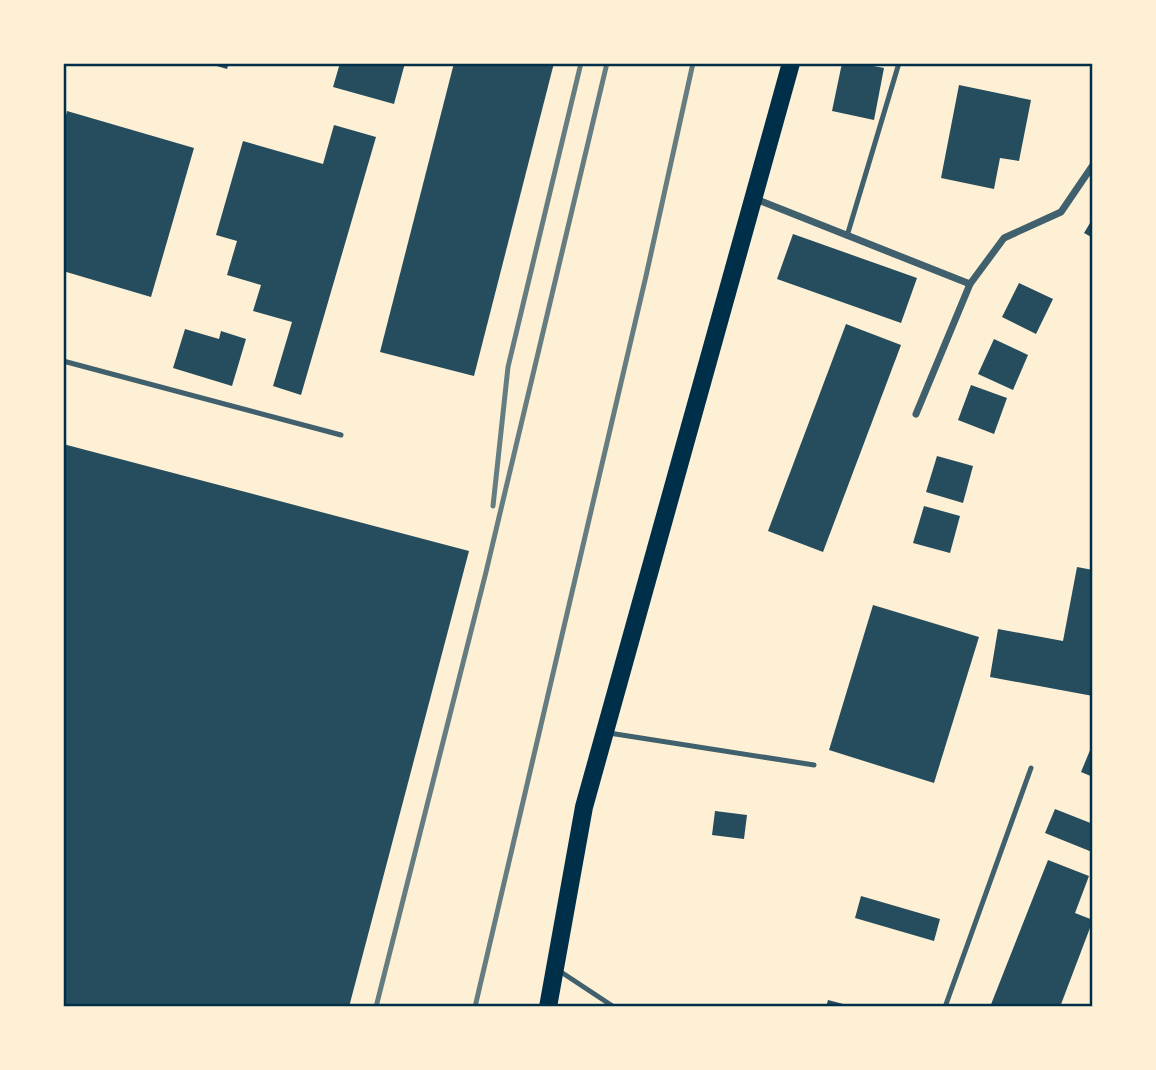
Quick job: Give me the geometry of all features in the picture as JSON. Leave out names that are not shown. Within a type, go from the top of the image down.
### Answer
[{"type":"main road","points":[[548,1007],[584,807],[791,63]]},
{"type":"street","points":[[916,414],[970,284],[1004,238],[1061,212],[1093,165]]},
{"type":"street","points":[[753,198],[970,284]]},
{"type":"lane","points":[[847,236],[899,63]]},
{"type":"lane","points":[[63,361],[341,435]]},
{"type":"lane","points":[[604,732],[814,765]]},
{"type":"lane","points":[[945,1007],[1031,768]]},
{"type":"lane","points":[[555,969],[614,1007]]},
{"type":"building","points":[[206,63],[229,63],[227,69]]},
{"type":"building","points":[[340,63],[405,63],[394,104],[333,87]]},
{"type":"building","points":[[454,63],[554,63],[474,376],[380,352]]},
{"type":"building","points":[[842,63],[884,68],[874,120],[832,111]]},
{"type":"building","points":[[959,85],[1031,100],[1019,161],[1000,158],[994,189],[941,178]]},
{"type":"building","points":[[67,111],[194,148],[151,297],[63,271],[63,127]]},
{"type":"building","points":[[334,125],[376,137],[301,395],[273,386],[292,322],[253,311],[261,285],[227,275],[237,241],[216,235],[243,141],[323,164]]},
{"type":"building","points":[[1093,218],[1093,238],[1084,233]]},
{"type":"building","points":[[793,234],[917,278],[901,323],[777,279]]},
{"type":"building","points":[[1019,283],[1053,299],[1036,334],[1002,317]]},
{"type":"building","points":[[846,324],[901,345],[823,552],[768,531]]},
{"type":"building","points":[[185,329],[219,339],[221,331],[246,339],[232,386],[173,368]]},
{"type":"building","points":[[994,339],[1028,355],[1013,390],[978,374]]},
{"type":"building","points":[[971,385],[1007,398],[994,434],[958,420]]},
{"type":"building","points":[[63,444],[469,551],[349,1007],[63,1007]]},
{"type":"building","points":[[937,456],[973,466],[963,503],[926,492]]},
{"type":"building","points":[[924,506],[960,516],[950,553],[913,543]]},
{"type":"building","points":[[1077,567],[1093,570],[1093,696],[990,677],[998,629],[1063,641]]},
{"type":"building","points":[[873,605],[979,637],[934,783],[829,750]]},
{"type":"building","points":[[1093,743],[1093,777],[1081,772]]},
{"type":"building","points":[[1055,809],[1093,824],[1092,852],[1045,833]]},
{"type":"building","points":[[715,811],[747,815],[744,839],[712,835]]},
{"type":"building","points":[[1048,860],[1089,876],[1075,913],[1093,920],[1060,1007],[990,1007]]},
{"type":"building","points":[[861,896],[940,919],[934,941],[855,918]]},
{"type":"building","points":[[828,1000],[851,1006],[826,1007]]},
{"type":"railway","points":[[493,506],[508,367],[581,63]]},
{"type":"railway","points":[[376,1007],[486,572],[607,63]]},
{"type":"railway","points":[[475,1007],[646,276],[693,63]]}]
